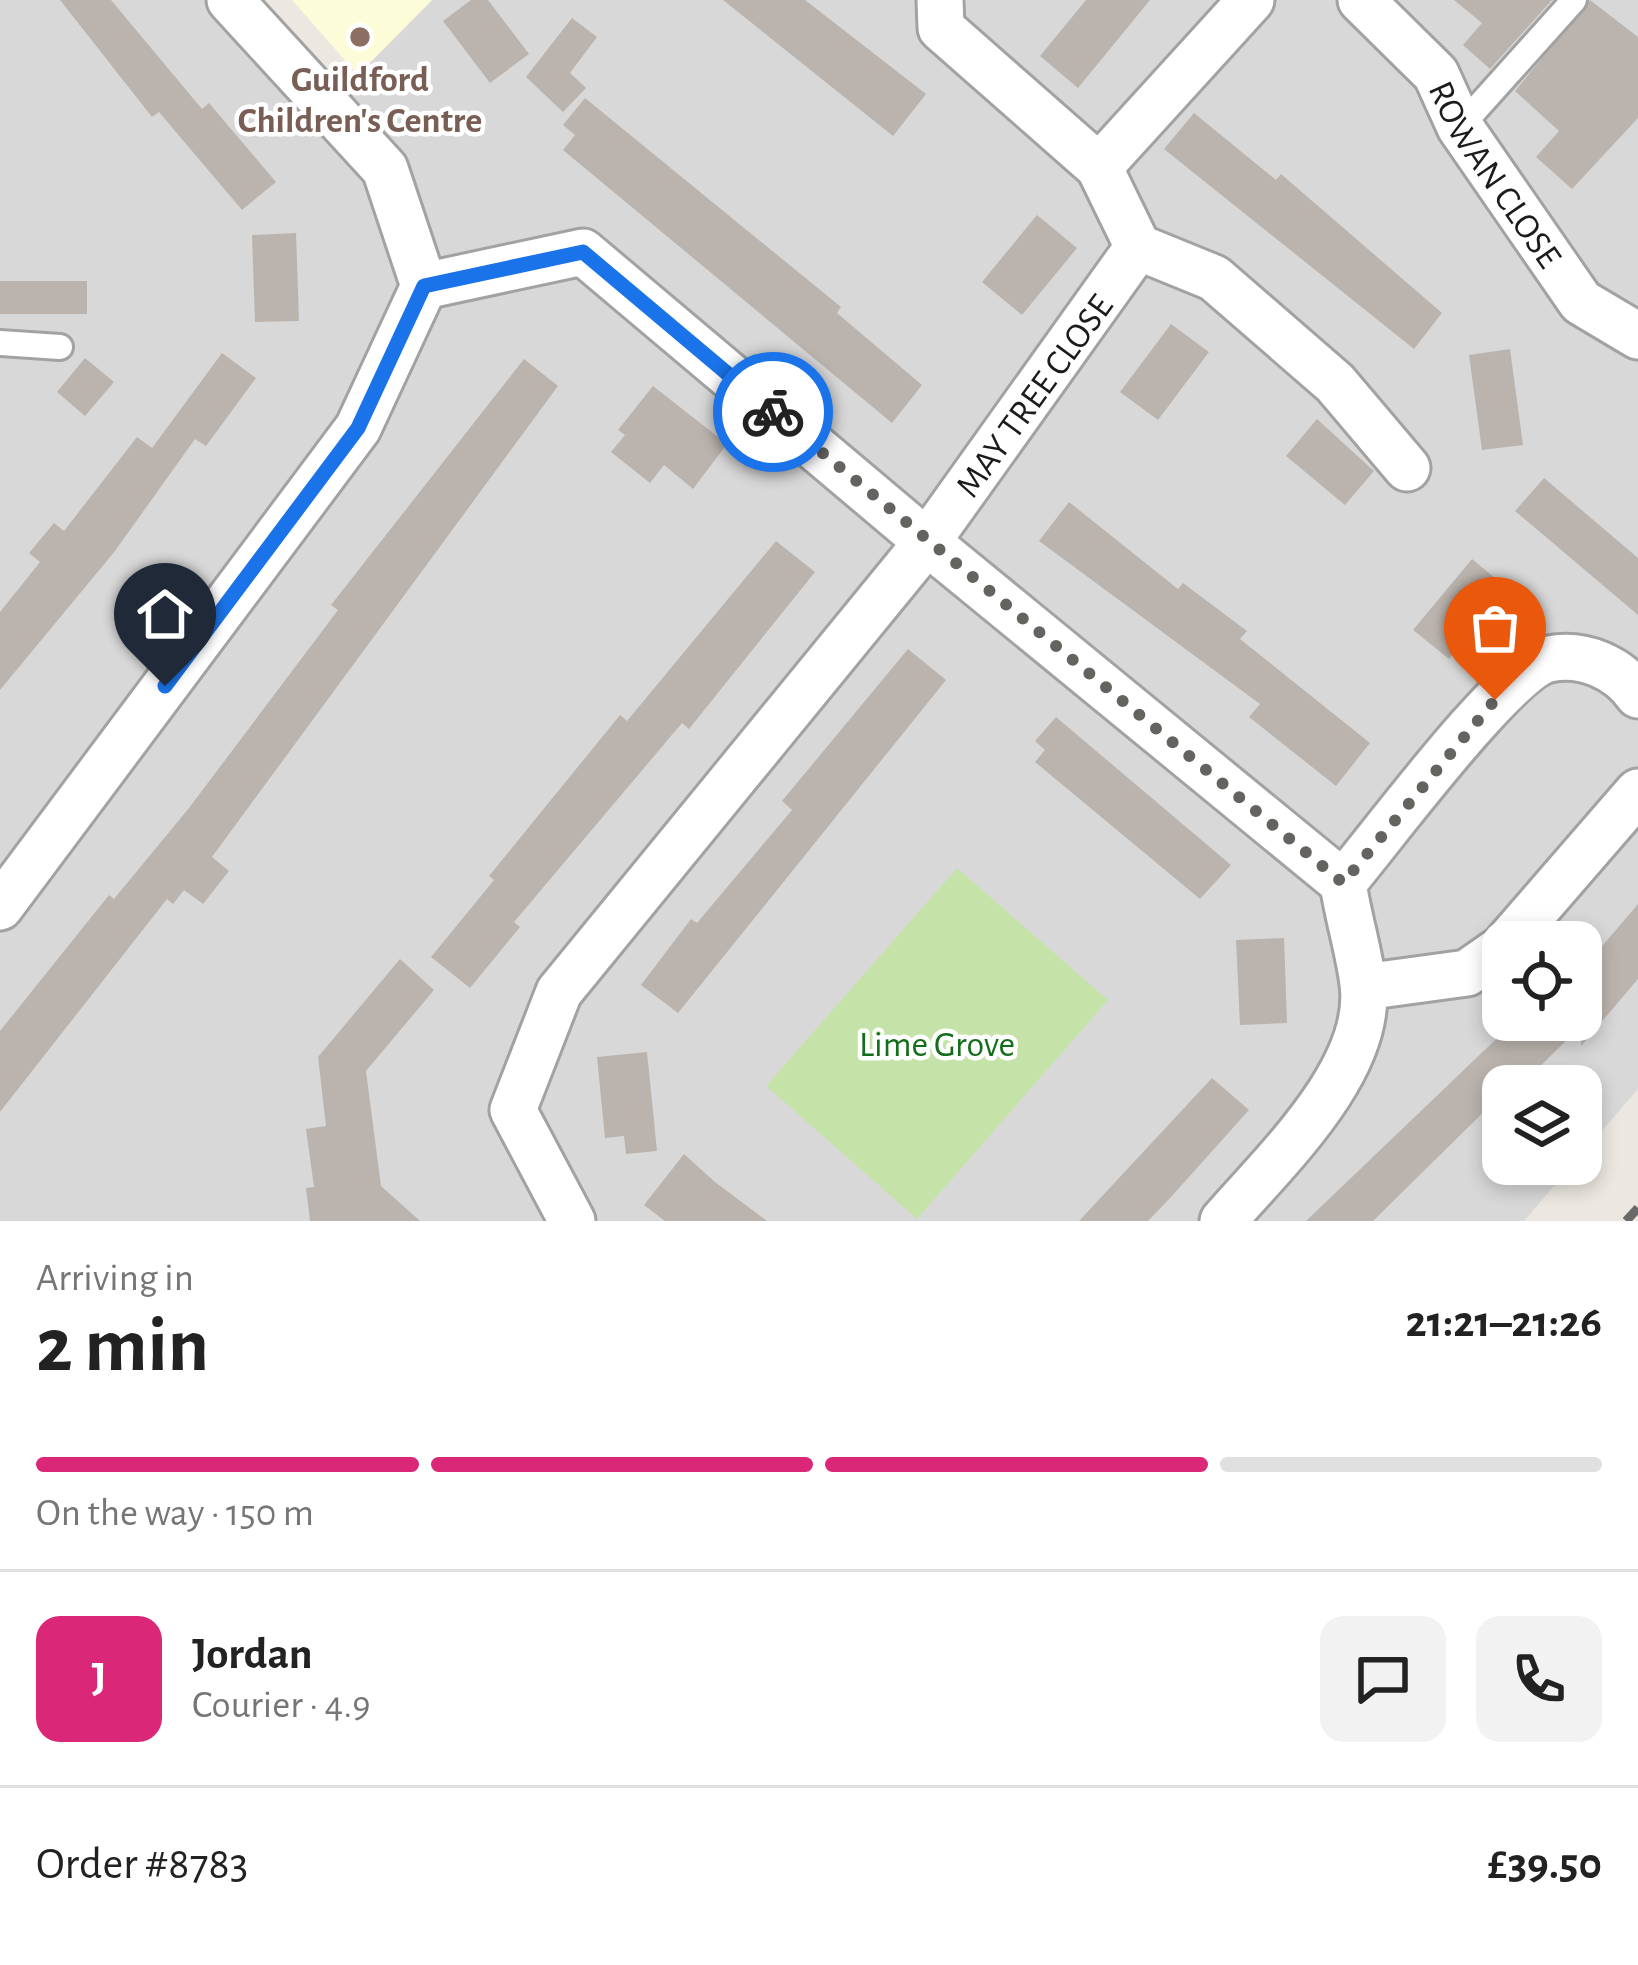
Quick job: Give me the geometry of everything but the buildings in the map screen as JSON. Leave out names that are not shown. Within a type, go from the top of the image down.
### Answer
[{"type":"street","points":[[0,907],[358,428],[424,286],[385,169],[230,0]]},
{"type":"street","points":[[940,0],[941,28],[1100,167],[1138,247],[1214,278],[1335,382],[1407,468]]},
{"type":"street","points":[[1100,167],[1251,0]]},
{"type":"street","name":"ROWAN CLOSE","points":[[1361,0],[1436,74],[1460,127],[1581,302],[1638,336]]},
{"type":"street","name":"MAY TREE CLOSE","points":[[927,542],[1138,247]]},
{"type":"street","points":[[424,286],[583,252],[1343,883],[1364,987],[1358,1039],[1339,1079],[1223,1221]]},
{"type":"street","points":[[572,1221],[513,1110],[559,992],[927,542]]},
{"type":"street","points":[[1343,883],[1495,700],[1546,659],[1587,659],[1624,675],[1638,695]]},
{"type":"street","points":[[1527,921],[1638,792]]},
{"type":"street","points":[[1364,987],[1467,973],[1482,962]]},
{"type":"lane","points":[[1460,127],[1574,0]]},
{"type":"lane","points":[[0,343],[60,347]]},
{"type":"shaded area","points":[[0,0],[218,0],[313,119],[432,0],[1638,0],[1638,1089],[1602,1131],[1602,1065],[1482,1065],[1482,1185],[1555,1185],[1524,1221],[0,1221]]},
{"type":"shaded area","name":"Guildford Children's Centre","points":[[292,0],[432,0],[358,75]]},
{"type":"green space","name":"Lime Grove","points":[[957,868],[1108,1000],[917,1219],[766,1086]]},
{"type":"railway","points":[[1626,1221],[1638,1208]]},
{"type":"way so far","points":[[773,412],[1343,883],[1495,700]]},
{"type":"place","name":"Guildford Children's Centre","points":[[360,37]]},
{"type":"route","points":[[165,686],[358,428],[424,286],[583,252],[773,412]]}]
